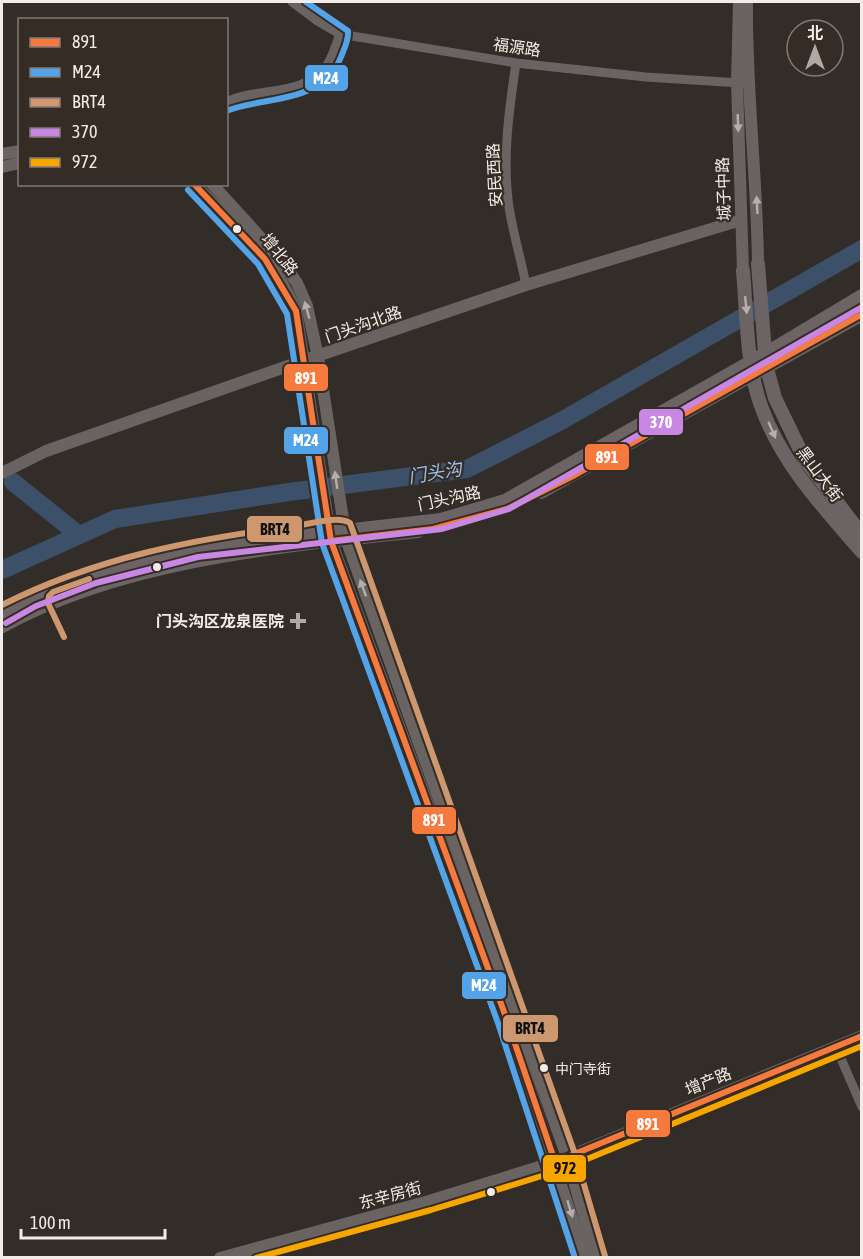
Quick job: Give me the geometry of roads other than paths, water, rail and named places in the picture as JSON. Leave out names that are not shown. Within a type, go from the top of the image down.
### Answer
[{"type":"main road","name":"黑山大街","points":[[758,264],[766,359],[775,398],[805,460],[861,535]]},
{"type":"main road","name":"城子中路","points":[[743,271],[753,368]]},
{"type":"main road","name":"门头沟路","points":[[2,615],[33,598],[118,567],[196,548],[337,535],[433,530],[507,509],[575,475],[753,368],[861,296]]},
{"type":"main road","name":"门头沟路","points":[[766,359],[861,314]]},
{"type":"main road","name":"黑山大街","points":[[753,368],[761,406],[789,465],[861,552]]},
{"type":"main road","name":"门头沟路","points":[[2,626],[35,608],[120,577],[337,535]]},
{"type":"street","name":"福源路","points":[[292,2],[340,34],[516,63],[646,77],[743,82]]},
{"type":"street","name":"城子中路","points":[[739,2],[758,264]]},
{"type":"street","name":"城子中路","points":[[743,271],[741,220],[743,82],[747,2]]},
{"type":"street","points":[[228,101],[239,96],[291,88],[312,80],[328,64],[340,34]]},
{"type":"street","name":"安民西路","points":[[516,63],[508,113],[506,162],[509,207],[526,285]]},
{"type":"street","points":[[2,154],[18,151]]},
{"type":"street","points":[[2,167],[18,163]]},
{"type":"street","name":"增北路","points":[[196,186],[252,244],[287,288],[296,311],[305,360],[327,512],[337,535]]},
{"type":"street","name":"增北路","points":[[214,186],[280,259],[297,283],[307,306],[318,357],[340,510],[337,535]]},
{"type":"street","name":"门头沟北路","points":[[2,472],[46,451],[305,360],[526,285],[741,220]]},
{"type":"street","points":[[337,535],[596,1257]]},
{"type":"street","name":"增产路","points":[[561,1159],[861,1036]]},
{"type":"street","points":[[836,1047],[861,1107]]},
{"type":"street","points":[[561,1159],[585,1257]]},
{"type":"street","name":"东辛房街","points":[[228,1256],[429,1201],[561,1159]]},
{"type":"waterway","name":"门头沟","points":[[2,570],[115,519],[289,492],[467,469],[561,421],[862,249]]},
{"type":"waterway","points":[[13,482],[79,535]]},
{"type":"place","name":"门头沟区龙泉医院","points":[[298,621]]},
{"type":"place","name":"中门寺街","points":[[544,1068]]}]
